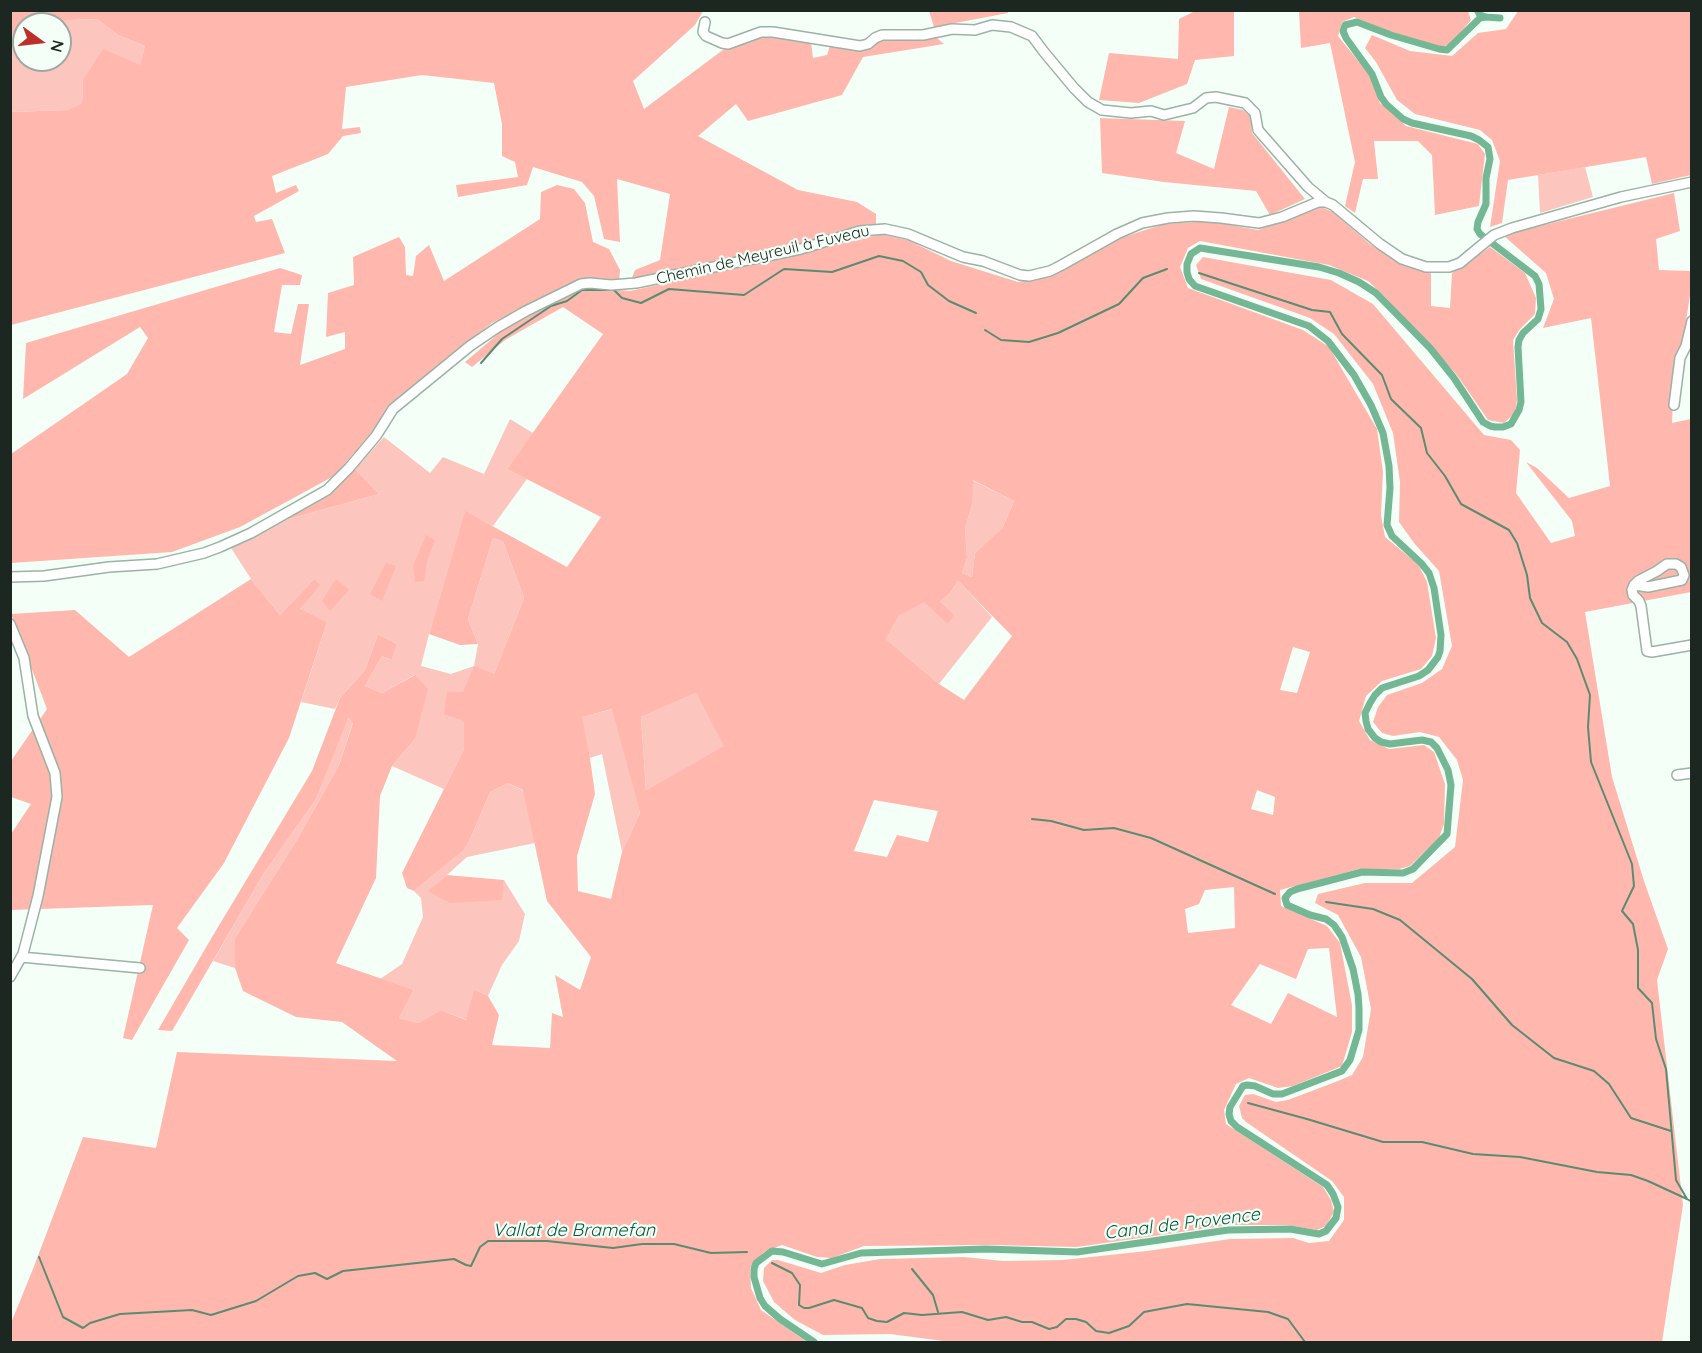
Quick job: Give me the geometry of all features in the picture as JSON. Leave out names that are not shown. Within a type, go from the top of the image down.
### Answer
[{"type":"street","points":[[705,22],[703,32],[706,36],[728,44],[761,32],[860,46],[882,35],[923,35],[952,29],[975,30],[992,25],[1011,27],[1032,36],[1074,88],[1088,102],[1102,110],[1131,113],[1151,111],[1164,115],[1193,108],[1206,98],[1216,97],[1245,104],[1255,113],[1258,130],[1308,187],[1391,252],[1414,264],[1438,268],[1460,263],[1494,234],[1621,197],[1692,182]]},
{"type":"street","name":"Chemin de Meyreuil à Fuveau","points":[[10,577],[44,576],[109,567],[157,564],[204,553],[251,533],[327,489],[349,468],[376,436],[393,409],[470,346],[516,316],[581,284],[636,283],[801,249],[861,231],[885,229],[908,234],[963,257],[983,261],[1020,276],[1029,276],[1050,271],[1117,234],[1142,223],[1194,216],[1259,223],[1282,217],[1310,204],[1326,202]]},
{"type":"street","points":[[1674,405],[1680,358],[1686,346],[1692,321]]},
{"type":"street","points":[[1634,585],[1648,587],[1679,581],[1684,578],[1683,570],[1676,564],[1667,564],[1634,585],[1632,590],[1641,606],[1647,651],[1692,645]]},
{"type":"street","points":[[10,624],[24,658],[33,716],[55,773],[57,797],[38,896],[21,957],[10,977]]},
{"type":"street","points":[[1677,775],[1692,773]]},
{"type":"street","points":[[21,957],[141,968]]},
{"type":"shaded area","points":[[11,10],[703,11],[695,25],[633,81],[644,109],[724,49],[767,35],[811,42],[813,58],[827,55],[830,46],[865,49],[883,38],[936,37],[944,44],[863,57],[842,95],[748,121],[736,104],[698,136],[798,190],[857,202],[876,214],[876,224],[784,249],[631,280],[635,270],[660,260],[670,194],[617,179],[620,242],[604,239],[594,196],[582,182],[533,167],[527,185],[458,197],[456,185],[518,177],[515,162],[502,156],[502,124],[494,83],[422,75],[346,87],[342,129],[360,127],[361,133],[343,136],[328,154],[272,176],[276,193],[296,185],[299,191],[254,216],[256,222],[272,219],[285,253],[11,325],[11,112],[67,110],[82,103],[83,80],[103,49],[140,65],[145,46],[118,35],[97,19],[72,20],[72,12],[12,12],[11,37]]},
{"type":"shaded area","points":[[929,10],[1008,11],[1008,13],[934,27]]},
{"type":"shaded area","points":[[1195,11],[1234,11],[1234,56],[1195,60],[1187,84],[1139,103],[1099,100],[1109,53],[1178,59],[1179,19]]},
{"type":"shaded area","points":[[1299,11],[1468,11],[1471,20],[1450,45],[1439,47],[1354,17],[1342,22],[1338,36],[1368,73],[1380,103],[1406,126],[1478,144],[1485,154],[1479,206],[1435,215],[1432,155],[1418,141],[1374,141],[1378,179],[1363,179],[1355,213],[1345,206],[1355,162],[1330,43],[1301,48]]},
{"type":"shaded area","points":[[1518,11],[1691,11],[1691,175],[1652,184],[1646,157],[1508,180],[1502,223],[1490,227],[1500,161],[1492,140],[1480,130],[1415,114],[1397,100],[1376,62],[1365,48],[1372,35],[1410,51],[1452,56],[1478,33],[1506,29]]},
{"type":"shaded area","points":[[97,19],[118,35],[145,46],[140,66],[83,80],[82,103],[67,110],[11,112],[10,37],[12,35],[12,72],[72,72],[72,20]]},
{"type":"shaded area","points":[[1229,107],[1243,110],[1251,117],[1252,133],[1305,199],[1270,215],[1256,191],[1102,173],[1100,118],[1185,121],[1176,153],[1214,169]]},
{"type":"shaded area","points":[[1585,167],[1593,197],[1540,213],[1538,175]]},
{"type":"shaded area","points":[[557,185],[574,189],[585,203],[593,242],[609,249],[620,270],[619,282],[577,280],[492,323],[388,406],[376,428],[334,476],[240,527],[172,552],[11,563],[11,454],[127,374],[148,338],[140,327],[23,399],[26,343],[280,268],[302,275],[300,285],[282,285],[274,332],[291,334],[298,304],[309,304],[300,365],[345,349],[345,332],[326,337],[328,293],[354,285],[353,257],[399,237],[405,247],[406,275],[413,276],[416,256],[429,245],[444,281],[540,219],[541,192]]},
{"type":"shaded area","points":[[1674,193],[1680,231],[1656,239],[1659,270],[1691,271],[1691,288],[1683,342],[1675,355],[1672,423],[1691,419],[1691,592],[1585,612],[1612,777],[1668,949],[1657,980],[1683,1205],[1662,1342],[951,1342],[890,1334],[823,1335],[795,1320],[774,1302],[763,1281],[764,1268],[772,1260],[821,1273],[845,1265],[880,1259],[964,1257],[1003,1261],[1063,1260],[1230,1239],[1293,1238],[1309,1243],[1329,1241],[1344,1220],[1344,1197],[1332,1181],[1246,1122],[1242,1118],[1239,1106],[1245,1095],[1253,1094],[1276,1102],[1288,1100],[1338,1081],[1352,1075],[1363,1057],[1371,1009],[1361,957],[1338,915],[1315,903],[1318,894],[1365,883],[1412,883],[1455,847],[1463,780],[1457,760],[1439,737],[1420,732],[1393,736],[1382,733],[1373,722],[1378,707],[1387,695],[1422,683],[1442,669],[1452,646],[1439,571],[1399,522],[1400,482],[1393,433],[1373,384],[1334,334],[1310,318],[1201,279],[1196,265],[1203,257],[1331,280],[1373,304],[1484,435],[1511,440],[1520,450],[1516,493],[1551,543],[1575,536],[1572,521],[1526,462],[1537,468],[1569,498],[1610,486],[1591,318],[1543,328],[1554,299],[1546,273],[1503,235]]},
{"type":"shaded area","points":[[1319,206],[1333,212],[1370,244],[1404,266],[1431,273],[1431,306],[1450,308],[1452,273],[1490,247],[1525,273],[1536,298],[1535,314],[1513,340],[1517,400],[1515,413],[1504,423],[1488,420],[1457,375],[1368,281],[1329,265],[1200,241],[1188,248],[1180,267],[1188,288],[1303,330],[1329,347],[1377,429],[1383,472],[1381,515],[1385,537],[1418,564],[1427,582],[1436,638],[1432,656],[1421,669],[1382,681],[1366,696],[1359,721],[1370,740],[1389,749],[1424,745],[1434,752],[1445,784],[1444,824],[1439,838],[1410,866],[1399,869],[1359,869],[1280,890],[1281,906],[1327,926],[1340,943],[1352,1005],[1352,1032],[1342,1066],[1293,1086],[1278,1088],[1249,1078],[1236,1084],[1224,1110],[1226,1124],[1323,1187],[1331,1200],[1334,1212],[1326,1226],[1317,1230],[1287,1225],[1230,1225],[1077,1247],[864,1246],[832,1258],[817,1257],[782,1245],[764,1252],[750,1268],[751,1288],[761,1310],[807,1342],[11,1342],[11,1323],[83,1137],[156,1148],[177,1052],[397,1061],[342,1022],[296,1017],[243,991],[235,968],[235,938],[298,838],[339,765],[353,723],[348,718],[316,799],[264,873],[172,1031],[158,1030],[312,771],[340,698],[365,670],[378,634],[397,644],[391,660],[382,656],[365,686],[382,693],[415,675],[428,689],[415,739],[392,766],[380,796],[376,878],[336,963],[414,990],[399,1018],[418,1023],[441,1010],[466,1020],[474,989],[488,996],[499,1015],[492,1045],[550,1048],[552,1013],[563,1017],[555,975],[580,990],[591,957],[547,901],[523,790],[508,783],[490,792],[464,850],[414,891],[407,888],[402,873],[464,749],[464,721],[444,714],[447,692],[463,692],[474,666],[494,674],[524,598],[503,541],[493,538],[468,619],[478,644],[460,645],[429,634],[465,511],[567,567],[601,517],[507,469],[603,334],[563,307],[505,340],[472,367],[465,362],[511,323],[588,287],[630,291],[881,234],[908,240],[951,261],[1018,282],[1053,276],[1114,240],[1164,224],[1209,221],[1258,230]],"holes":[[[973,480],[1014,501],[1003,527],[975,553],[972,577],[962,573],[967,558],[965,528],[972,505]],[[958,581],[1012,636],[964,700],[939,684],[886,639],[899,616],[924,602],[948,624],[954,615],[940,602],[951,592]],[[1293,647],[1310,652],[1297,693],[1280,690]],[[696,693],[724,746],[646,790],[641,717]],[[612,709],[640,813],[622,852],[611,899],[578,891],[577,856],[595,794],[582,717]],[[1257,790],[1275,797],[1273,815],[1251,809]],[[874,800],[938,811],[928,842],[897,835],[887,857],[854,851]],[[1234,887],[1235,928],[1188,933],[1185,909],[1199,904],[1205,890]],[[1329,948],[1337,1017],[1288,993],[1271,1024],[1231,1005],[1260,964],[1296,979],[1308,949]]]},
{"type":"shaded area","points":[[510,419],[533,433],[507,469],[527,479],[493,526],[465,512],[421,666],[451,674],[474,666],[478,644],[468,619],[493,538],[503,541],[524,598],[494,674],[464,721],[464,749],[444,789],[392,766],[415,739],[414,675],[382,693],[365,686],[382,656],[390,660],[397,644],[378,634],[365,670],[340,698],[335,709],[301,702],[327,622],[300,610],[314,579],[280,615],[251,579],[231,548],[285,520],[379,494],[355,469],[384,437],[430,473],[443,457],[484,474]]},
{"type":"shaded area","points":[[355,469],[379,494],[285,520],[333,492]]},
{"type":"shaded area","points":[[972,480],[1014,501],[1003,527],[975,553],[972,577],[962,573],[967,558],[965,528],[972,505]]},
{"type":"shaded area","points":[[426,535],[435,540],[427,561],[424,581],[415,582],[413,566]]},
{"type":"shaded area","points":[[386,563],[396,566],[382,601],[370,594]]},
{"type":"shaded area","points":[[251,579],[280,615],[314,579],[320,585],[300,609],[327,622],[289,738],[224,863],[177,928],[189,940],[132,1040],[123,1038],[153,905],[11,910],[11,834],[31,804],[11,797],[11,761],[47,709],[11,614],[75,610],[129,657]]},
{"type":"shaded area","points":[[336,579],[349,590],[330,611],[322,601]]},
{"type":"shaded area","points":[[958,581],[992,617],[939,684],[886,639],[899,616],[924,601],[949,623],[940,602],[951,592]]},
{"type":"shaded area","points":[[696,693],[725,746],[646,790],[641,717]]},
{"type":"shaded area","points":[[613,709],[640,813],[622,852],[602,754],[590,758],[581,717]]},
{"type":"shaded area","points":[[347,718],[353,722],[339,765],[298,838],[235,938],[235,968],[213,961],[264,873],[316,799]]},
{"type":"shaded area","points":[[508,783],[524,791],[535,843],[467,857],[429,891],[501,900],[504,880],[525,914],[519,941],[502,965],[488,996],[474,989],[467,1020],[441,1010],[418,1023],[399,1018],[414,990],[380,979],[402,964],[423,917],[421,898],[414,891],[464,850],[490,792]]},
{"type":"shaded area","points":[[447,875],[504,880],[502,900],[450,903],[428,891]]},
{"type":"waterway","name":"Canal de Provence","points":[[1477,10],[1480,15],[1486,17]]},
{"type":"waterway","name":"Canal de Provence","points":[[814,1342],[780,1319],[765,1306],[760,1298],[754,1269],[756,1263],[772,1251],[783,1252],[822,1264],[861,1253],[986,1249],[1077,1252],[1228,1230],[1290,1229],[1319,1234],[1326,1231],[1336,1218],[1338,1207],[1327,1185],[1237,1127],[1231,1121],[1230,1107],[1243,1086],[1255,1086],[1273,1094],[1282,1094],[1342,1071],[1350,1060],[1359,1030],[1358,994],[1353,969],[1342,937],[1334,925],[1326,919],[1287,905],[1285,898],[1297,889],[1362,872],[1403,873],[1413,869],[1447,834],[1451,785],[1448,770],[1437,748],[1431,742],[1422,740],[1390,744],[1381,742],[1368,729],[1365,713],[1375,695],[1382,688],[1419,676],[1428,670],[1438,657],[1441,635],[1434,588],[1429,573],[1392,536],[1387,525],[1390,488],[1383,433],[1354,375],[1328,341],[1309,326],[1195,286],[1189,279],[1187,264],[1191,254],[1200,248],[1319,267],[1359,282],[1376,293],[1430,348],[1454,378],[1483,422],[1495,427],[1511,424],[1521,402],[1519,340],[1538,319],[1541,309],[1539,284],[1535,276],[1480,234],[1477,229],[1486,204],[1486,178],[1490,159],[1488,147],[1471,136],[1403,119],[1381,97],[1372,74],[1343,31],[1345,25],[1357,22],[1391,35],[1447,50],[1480,18],[1500,18]]},
{"type":"waterway","points":[[481,363],[502,339],[551,306],[567,301],[582,290],[614,290],[622,298],[641,303],[669,289],[744,295],[784,269],[832,272],[879,256],[903,261],[921,272],[928,285],[949,301],[976,313]]},
{"type":"waterway","points":[[985,330],[1001,340],[1029,342],[1058,333],[1119,304],[1143,278],[1167,269]]},
{"type":"waterway","points":[[1199,273],[1312,310],[1330,312],[1342,334],[1382,375],[1391,399],[1421,428],[1427,453],[1445,476],[1461,504],[1509,530],[1517,543],[1527,575],[1530,598],[1542,623],[1567,642],[1577,659],[1590,695],[1588,727],[1591,762],[1632,864],[1634,886],[1622,911],[1633,924],[1638,950],[1638,988],[1652,1003],[1656,1039],[1666,1069],[1676,1180],[1687,1199],[1692,1202]]},
{"type":"waterway","points":[[1032,819],[1051,821],[1084,830],[1114,828],[1151,838],[1275,894]]},
{"type":"waterway","points":[[1326,902],[1373,909],[1400,920],[1472,979],[1512,1025],[1554,1058],[1594,1071],[1609,1084],[1631,1118],[1671,1131]]},
{"type":"waterway","points":[[1248,1103],[1383,1142],[1422,1142],[1473,1154],[1520,1157],[1597,1172],[1631,1175],[1687,1199]]},
{"type":"waterway","name":"Vallat de Bramefan","points":[[39,1257],[63,1317],[83,1328],[90,1323],[120,1314],[192,1310],[211,1315],[256,1301],[298,1276],[315,1273],[327,1279],[343,1271],[454,1259],[471,1266],[480,1247],[488,1241],[547,1241],[613,1248],[642,1244],[674,1244],[711,1253],[747,1252]]},
{"type":"waterway","name":"Vallat de Bramefan","points":[[772,1263],[792,1273],[800,1285],[799,1305],[804,1308],[834,1300],[862,1308],[868,1318],[877,1321],[887,1322],[904,1313],[922,1315],[962,1312],[988,1320],[1006,1317],[1022,1322],[1032,1322],[1049,1329],[1057,1327],[1066,1319],[1076,1319],[1086,1322],[1096,1331],[1109,1333],[1129,1326],[1144,1312],[1187,1304],[1268,1312],[1288,1319],[1305,1342]]},
{"type":"waterway","points":[[912,1269],[933,1295],[938,1312]]}]
